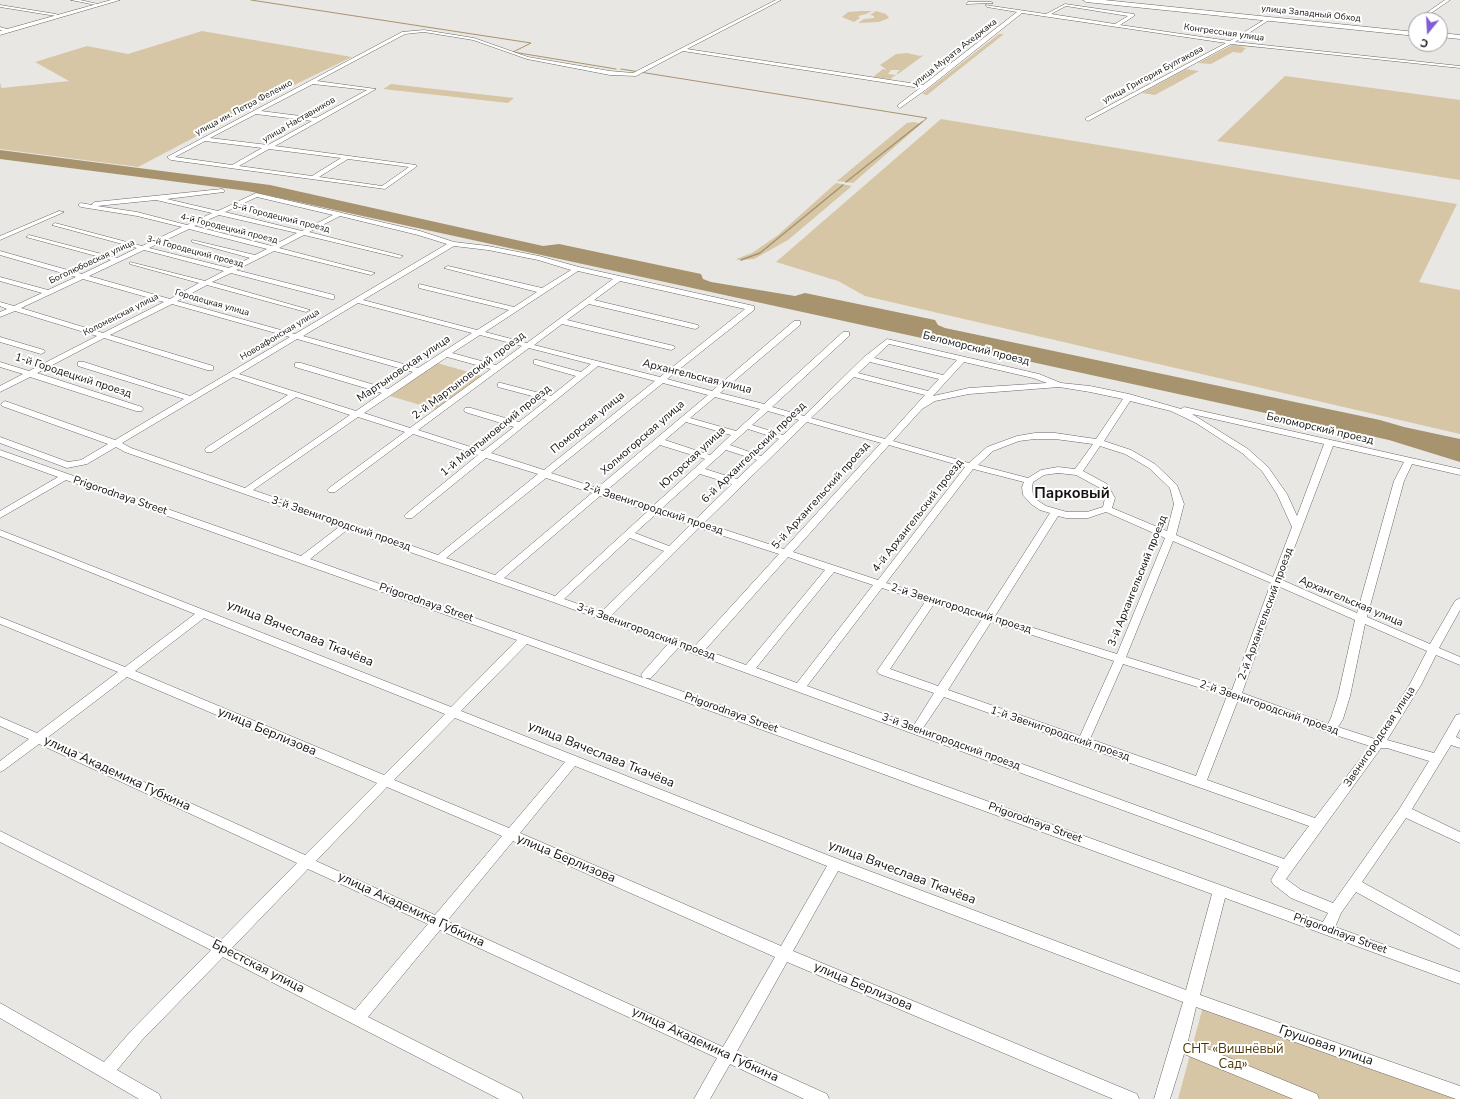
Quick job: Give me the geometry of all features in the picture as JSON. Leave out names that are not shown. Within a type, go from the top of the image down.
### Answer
[{"type":"highway","name":"улица Западный Обход","points":[[1086,0],[1408,32]]},
{"type":"highway","name":"улица Западный Обход","points":[[1091,0],[1408,32]]},
{"type":"highway","points":[[1448,36],[1460,37]]},
{"type":"main road","points":[[1,30],[110,0]]},
{"type":"main road","points":[[1,30],[117,0]]},
{"type":"street","points":[[73,0],[96,4]]},
{"type":"street","name":"улица им. Петра Феленко","points":[[233,167],[170,158],[399,35],[415,31],[474,39],[526,58],[626,76],[634,75],[779,0]]},
{"type":"street","points":[[1082,0],[1112,3]]},
{"type":"street","points":[[1430,12],[1448,0]]},
{"type":"street","name":"Конгрессная улица","points":[[968,3],[991,3],[1002,8],[1230,42],[1460,67]]},
{"type":"street","points":[[1047,15],[1065,5],[1132,15],[1116,26]]},
{"type":"street","points":[[0,6],[56,15]]},
{"type":"street","name":"улица Мурата Ахеджака","points":[[900,106],[1021,11]]},
{"type":"street","name":"улица Григория Булгакова","points":[[1088,119],[1230,42],[1267,19]]},
{"type":"street","points":[[683,50],[926,87]]},
{"type":"street","name":"улица Наставников","points":[[233,167],[373,88],[312,82]]},
{"type":"street","points":[[261,109],[323,116]]},
{"type":"street","points":[[254,112],[317,120]]},
{"type":"street","points":[[212,135],[277,143]]},
{"type":"street","points":[[205,139],[414,166],[383,188],[233,167]]},
{"type":"street","points":[[313,178],[347,157]]},
{"type":"street","points":[[157,198],[222,191]]},
{"type":"street","name":"Боголюбовская улица","points":[[0,315],[256,196],[338,215]]},
{"type":"street","name":"4-й Городецкий проезд","points":[[157,198],[81,205],[137,214],[372,274]]},
{"type":"street","name":"5-й Городецкий проезд","points":[[157,198],[400,256]]},
{"type":"street","points":[[0,238],[61,212]]},
{"type":"street","points":[[338,215],[420,233],[454,244],[520,254],[618,279]]},
{"type":"street","name":"Коломенская улица","points":[[0,389],[338,215]]},
{"type":"street","name":"3-й Городецкий проезд","points":[[55,225],[331,297]]},
{"type":"street","points":[[30,237],[118,260]]},
{"type":"street","points":[[194,241],[256,257]]},
{"type":"street","name":"Новоафонская улица","points":[[0,440],[67,465],[84,462],[117,444],[454,244]]},
{"type":"street","name":"Городецкая улица","points":[[0,253],[419,372]]},
{"type":"street","points":[[132,263],[306,310]]},
{"type":"street","points":[[448,268],[544,291]]},
{"type":"street","name":"Мартыновская улица","points":[[246,491],[389,392],[576,269]]},
{"type":"street","points":[[0,279],[48,292]]},
{"type":"street","name":"2-й Мартыновский проезд","points":[[332,490],[413,432],[618,279]]},
{"type":"street","name":"Поморская улица","points":[[440,558],[751,308],[618,279]]},
{"type":"street","points":[[422,286],[514,309]]},
{"type":"street","name":"Архангельская улица","points":[[357,301],[768,408],[970,466],[1029,481]]},
{"type":"street","points":[[587,301],[695,327]]},
{"type":"street","points":[[0,304],[210,368]]},
{"type":"street","points":[[561,321],[671,348]]},
{"type":"street","name":"Холмогорская улица","points":[[497,579],[797,323]]},
{"type":"street","name":"Югорская улица","points":[[557,600],[630,535],[737,434],[768,408],[846,334]]},
{"type":"street","points":[[0,339],[41,352]]},
{"type":"street","name":"Беломорский проезд","points":[[887,341],[1036,376],[1059,385],[1129,397],[1174,409],[1200,413],[1329,444],[1408,461],[1426,463],[1460,472]]},
{"type":"street","name":"6-й Архангельский проезд","points":[[604,616],[763,459],[887,341]]},
{"type":"street","points":[[446,354],[497,368]]},
{"type":"street","points":[[867,359],[943,378]]},
{"type":"street","name":"5-й Архангельский проезд","points":[[698,650],[943,378],[962,359]]},
{"type":"street","points":[[537,362],[583,375]]},
{"type":"street","name":"1-й Мартыновский проезд","points":[[409,516],[486,455],[597,363]]},
{"type":"street","name":"1-й Городецкий проезд","points":[[0,364],[139,409]]},
{"type":"street","points":[[81,364],[192,399]]},
{"type":"street","points":[[298,365],[389,392]]},
{"type":"street","points":[[853,374],[930,394]]},
{"type":"street","name":"2-й Звенигородский проезд","points":[[234,375],[699,523],[880,584],[1236,695],[1330,729],[1378,744],[1387,744],[1436,758]]},
{"type":"street","points":[[501,385],[553,399]]},
{"type":"street","name":"Беломорский проезд","points":[[915,409],[932,399],[969,391],[1059,385]]},
{"type":"street","points":[[209,450],[295,394]]},
{"type":"street","points":[[1078,472],[1129,397]]},
{"type":"street","name":"3-й Звенигородский проезд","points":[[5,404],[117,444],[128,450],[604,616],[1286,864]]},
{"type":"street","name":"Беломорский проезд","points":[[1174,409],[1199,421],[1245,452],[1265,469],[1282,494],[1297,527]]},
{"type":"street","points":[[468,410],[521,426]]},
{"type":"street","points":[[683,419],[737,434]]},
{"type":"street","points":[[746,426],[785,438]]},
{"type":"street","name":"4-й Архангельский проезд","points":[[800,687],[970,466],[990,449],[1017,439],[1056,436],[1098,442]]},
{"type":"street","points":[[658,441],[711,458]]},
{"type":"street","name":"3-й Архангельский проезд","points":[[1083,742],[1120,659],[1170,537],[1179,504],[1174,487],[1152,466],[1128,452],[1098,442]]},
{"type":"street","name":"2-й Архангельский проезд","points":[[1200,782],[1231,699],[1236,695],[1276,583],[1329,444]]},
{"type":"street","points":[[724,446],[763,459]]},
{"type":"street","name":"Prigorodnaya Street","points":[[0,453],[64,477],[303,560],[528,636],[1460,978]]},
{"type":"street","points":[[1330,729],[1337,719],[1344,696],[1361,619],[1400,481],[1408,461]]},
{"type":"street","points":[[698,470],[740,483]]},
{"type":"street","points":[[1049,471],[1078,472],[1097,480],[1104,486],[1110,498],[1107,509],[1088,515],[1077,516],[1055,513],[1034,502],[1028,495],[1027,487],[1029,481],[1034,476],[1049,471]]},
{"type":"street","points":[[0,515],[64,477]]},
{"type":"street","name":"Архангельская улица","points":[[1107,509],[1460,661]]},
{"type":"street","points":[[917,729],[987,617],[1055,513]]},
{"type":"street","points":[[303,560],[346,526]]},
{"type":"street","name":"улица Вячеслава Ткачёва","points":[[0,533],[455,712],[835,864],[1192,999]]},
{"type":"street","points":[[630,535],[671,550]]},
{"type":"street","points":[[749,669],[832,568]]},
{"type":"street","name":"1-й Звенигородский проезд","points":[[932,600],[883,670],[942,691],[949,695],[1319,824]]},
{"type":"street","name":"Звенигородская улица","points":[[1336,910],[1296,894],[1278,880],[1286,864],[1319,824],[1378,744],[1415,685],[1460,601]]},
{"type":"street","points":[[0,767],[204,613]]},
{"type":"street","name":"улица Берлизова","points":[[0,620],[127,672],[385,783],[510,834],[784,954],[1131,1099]]},
{"type":"street","points":[[106,1071],[137,1035],[528,636],[646,675],[725,704]]},
{"type":"street","points":[[646,675],[676,643]]},
{"type":"street","points":[[1327,929],[1336,910],[1404,810],[1436,758],[1455,742],[1460,718]]},
{"type":"street","name":"улица Академика Губкина","points":[[0,721],[727,1054],[821,1099]]},
{"type":"street","points":[[357,1019],[573,760]]},
{"type":"street","points":[[1404,810],[1460,838]]},
{"type":"street","name":"Брестская улица","points":[[0,836],[515,1099]]},
{"type":"street","points":[[702,1099],[835,864]]},
{"type":"street","points":[[1354,884],[1460,943]]},
{"type":"street","points":[[1162,1099],[1192,999],[1220,890]]},
{"type":"street","name":"Грушовая улица","points":[[1192,999],[1460,1093]]},
{"type":"street","points":[[0,1010],[153,1099]]},
{"type":"street","points":[[1179,1045],[1311,1099]]},
{"type":"green space","points":[[872,11],[858,16],[860,18],[854,22],[842,17],[848,12]]},
{"type":"green space","points":[[876,11],[886,14],[889,18],[879,22],[858,23],[864,19],[874,18],[874,16],[870,15]]},
{"type":"green space","points":[[202,31],[352,57],[292,86],[138,167],[0,149],[0,86],[2,88],[69,81],[35,62],[87,46],[128,54]]},
{"type":"green space","points":[[999,34],[1004,34],[927,95],[922,94]]},
{"type":"green space","points":[[1234,44],[1274,49],[1238,46],[1246,48],[1241,53],[1233,52],[1211,64],[1198,63]]},
{"type":"green space","points":[[907,53],[920,56],[924,55],[898,74],[896,74],[900,70],[891,70],[888,74],[896,75],[890,79],[873,77],[883,69],[887,70],[880,65],[896,54]]},
{"type":"green space","points":[[1186,69],[1199,71],[1155,95],[1142,93]]},
{"type":"green space","points":[[1285,76],[1460,100],[1460,180],[1217,141]]},
{"type":"green space","points":[[391,84],[514,98],[508,103],[383,89]]},
{"type":"green space","points":[[941,119],[1457,204],[1419,282],[1460,290],[1460,434],[865,296],[838,281],[776,262]]},
{"type":"green space","points":[[914,122],[921,124],[853,183],[837,181],[907,123]]},
{"type":"green space","points":[[836,183],[852,186],[788,240],[754,259],[736,259],[752,253],[778,235]]},
{"type":"green space","points":[[437,363],[483,376],[437,410],[390,396]]},
{"type":"green space","name":"СНТ «Вишнёвый Cад»","points":[[1204,1003],[1460,1093],[1460,1099],[1178,1099]]},
{"type":"shaded area","points":[[0,150],[270,185],[543,246],[559,244],[701,274],[703,279],[711,282],[795,296],[805,293],[935,320],[938,325],[945,328],[1380,420],[1404,427],[1460,439],[1460,462],[1389,440],[248,191],[0,159]]},
{"type":"waterway","points":[[251,0],[531,43],[513,52],[616,69]]},
{"type":"waterway","points":[[621,69],[927,118],[921,123]]},
{"type":"waterway","points":[[846,182],[922,122]]},
{"type":"waterway","points":[[741,260],[760,253],[843,185]]},
{"type":"district","name":"Парковый","points":[[1072,494]]}]
